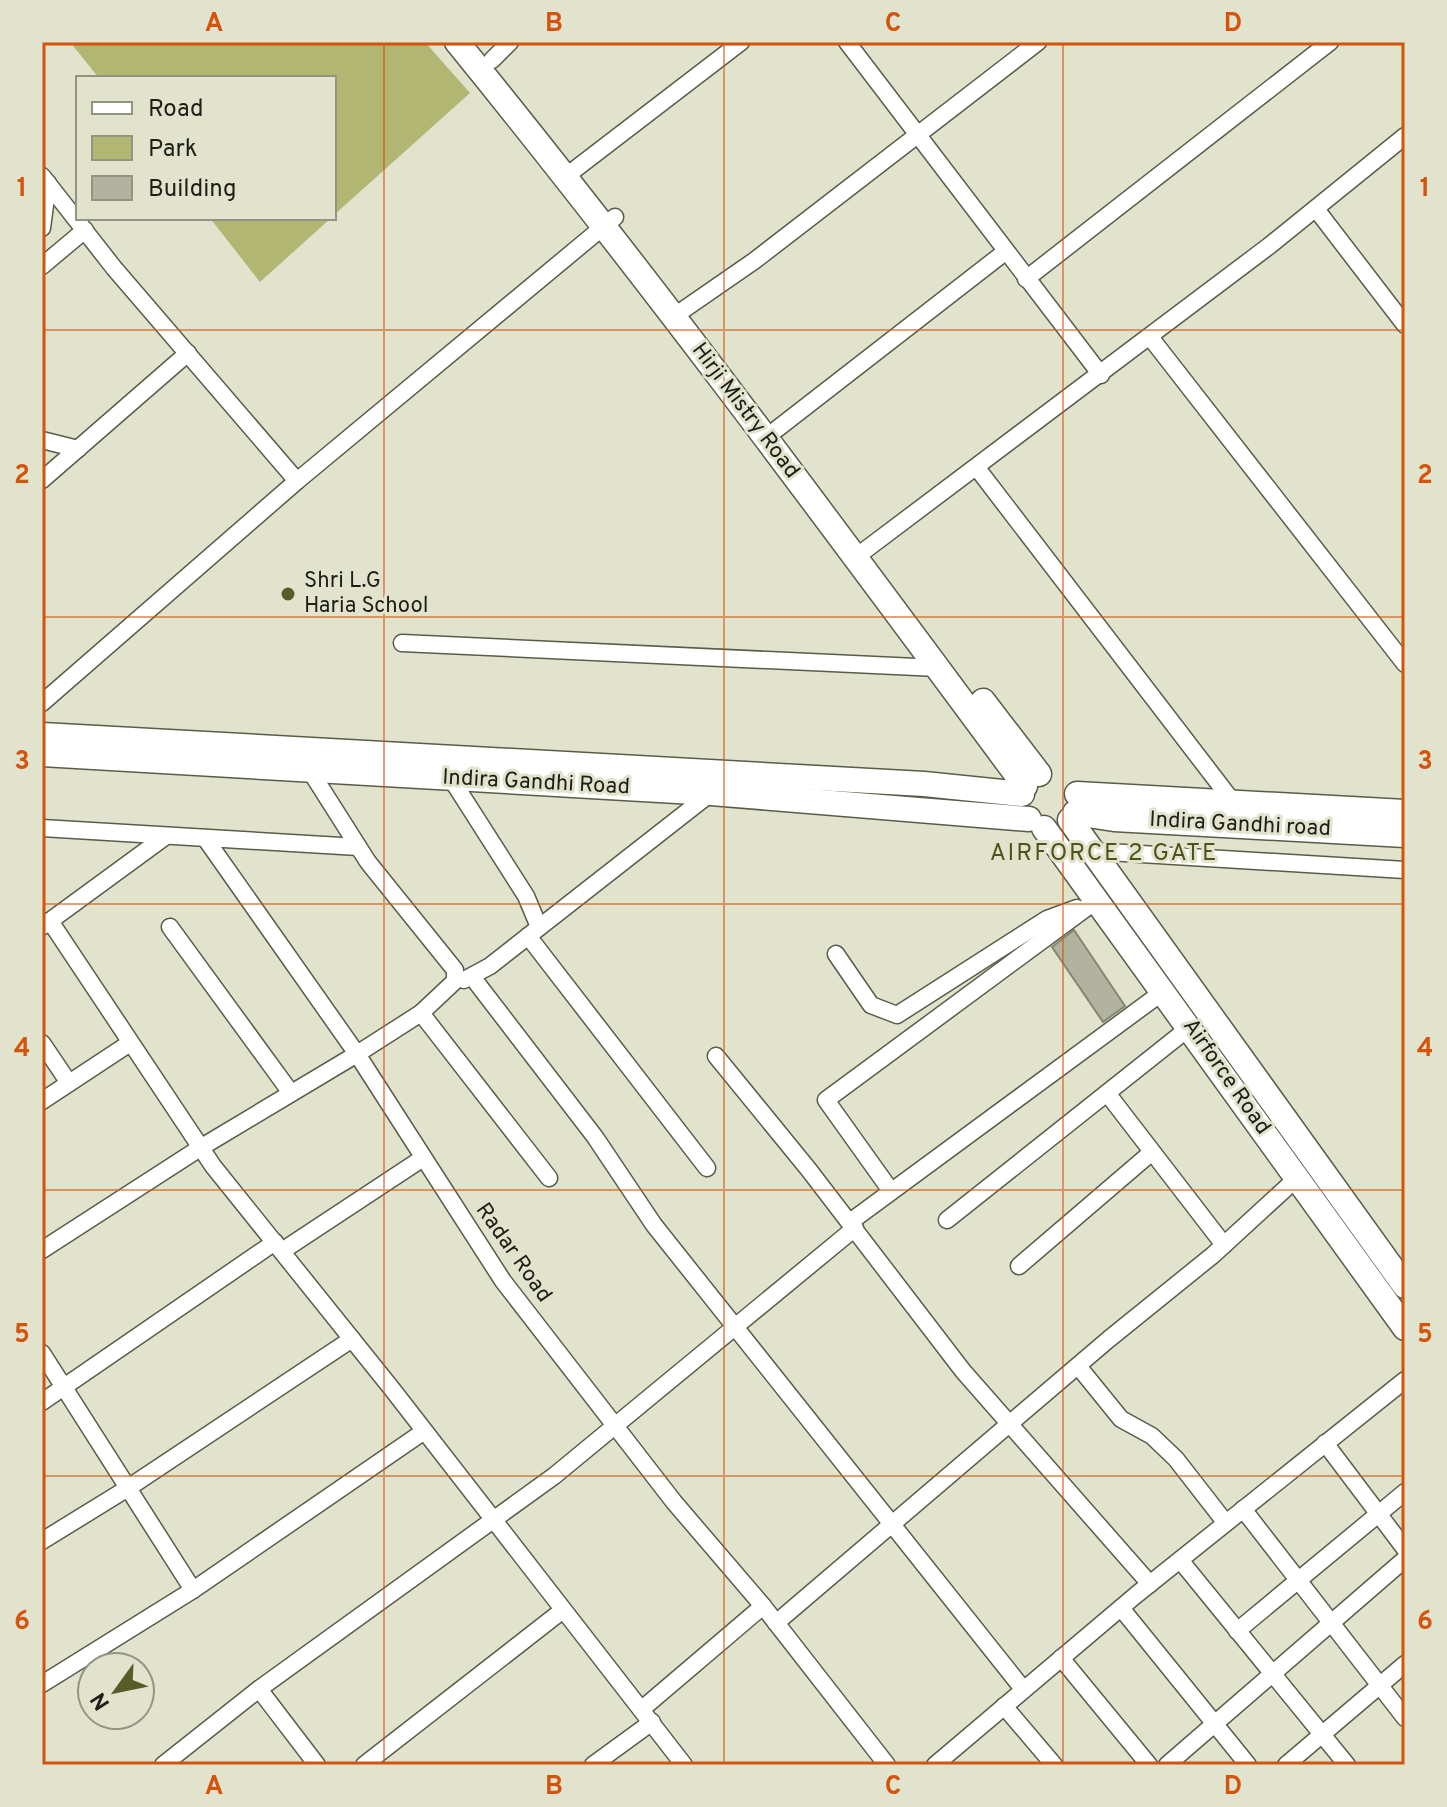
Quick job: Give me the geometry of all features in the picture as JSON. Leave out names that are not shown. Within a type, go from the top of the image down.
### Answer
[{"type":"main road","name":"Hirji Mistry Road","points":[[457,42],[571,172]]},
{"type":"main road","name":"Hirji Mistry Road","points":[[485,51],[571,172],[862,553],[1029,785]]},
{"type":"main road","name":"Hirji Mistry Road","points":[[679,313],[777,429],[938,668],[1029,785]]},
{"type":"main road","name":"Indira Gandhi Road","points":[[42,735],[924,784],[1029,785]]},
{"type":"main road","name":"Indira Gandhi Road","points":[[42,754],[711,793],[1036,824]]},
{"type":"main road","points":[[1058,773],[1073,785],[1074,809],[1053,829],[1036,824],[1024,812],[1029,785],[1058,773]]},
{"type":"main road","name":"Indira Gandhi road","points":[[1074,809],[1233,802],[1405,812]]},
{"type":"main road","name":"Indira Gandhi road","points":[[1074,809],[1114,819],[1405,835]]},
{"type":"main road","name":"Airforce Road","points":[[1074,809],[1092,851],[1405,1286]]},
{"type":"main road","name":"Airforce Road","points":[[1036,824],[1164,991],[1405,1328]]},
{"type":"street","points":[[485,51],[510,42]]},
{"type":"street","points":[[571,172],[741,42]]},
{"type":"street","points":[[847,42],[1101,375]]},
{"type":"street","points":[[679,313],[1038,42]]},
{"type":"street","points":[[1026,279],[1330,42]]},
{"type":"street","points":[[862,553],[1101,375],[1405,136]]},
{"type":"street","points":[[42,228],[45,180]]},
{"type":"street","points":[[45,180],[76,219]]},
{"type":"street","points":[[1316,209],[1405,325]]},
{"type":"street","points":[[77,220],[297,481]]},
{"type":"street","points":[[42,703],[297,481],[609,221]]},
{"type":"street","points":[[42,266],[85,230]]},
{"type":"street","points":[[777,429],[1005,252]]},
{"type":"street","points":[[1150,337],[1405,664]]},
{"type":"street","points":[[42,480],[188,353]]},
{"type":"street","points":[[42,440],[78,449]]},
{"type":"street","points":[[977,468],[1233,802]]},
{"type":"street","points":[[402,643],[938,668]]},
{"type":"street","points":[[309,769],[358,847],[447,957],[455,970],[455,981]]},
{"type":"street","points":[[450,777],[526,896],[533,932],[707,1168]]},
{"type":"street","points":[[42,1250],[200,1148],[421,1013],[455,981],[473,978],[711,793]]},
{"type":"street","points":[[42,828],[358,847]]},
{"type":"street","points":[[166,836],[46,924],[200,1148],[684,1765]]},
{"type":"street","name":"Radar Road","points":[[205,838],[357,1054],[503,1281],[887,1765]]},
{"type":"street","points":[[1092,851],[1405,870]]},
{"type":"street","points":[[836,954],[871,1005],[897,1015],[1047,919],[1097,900]]},
{"type":"street","points":[[891,1191],[826,1100],[1097,900]]},
{"type":"street","points":[[170,927],[291,1093]]},
{"type":"street","points":[[473,978],[587,1126],[654,1225],[736,1324],[1023,1689]]},
{"type":"street","points":[[163,1765],[259,1689],[544,1483],[891,1191],[1164,991]]},
{"type":"street","points":[[421,1013],[549,1178]]},
{"type":"street","points":[[947,1220],[1190,1027]]},
{"type":"street","points":[[42,1043],[69,1083]]},
{"type":"street","points":[[42,1101],[130,1043]]},
{"type":"street","points":[[716,1056],[852,1225],[963,1371],[1150,1584]]},
{"type":"street","points":[[1107,1093],[1224,1245]]},
{"type":"street","points":[[1019,1266],[1152,1152]]},
{"type":"street","points":[[42,1402],[279,1247],[423,1158]]},
{"type":"street","points":[[776,1623],[1224,1245],[1297,1178]]},
{"type":"street","points":[[42,1541],[128,1488],[352,1339]]},
{"type":"street","points":[[42,1353],[193,1590]]},
{"type":"street","points":[[1078,1366],[1121,1419],[1152,1436],[1176,1459],[1225,1522]]},
{"type":"street","points":[[940,1764],[1023,1689],[1225,1522],[1405,1380]]},
{"type":"street","points":[[42,1684],[193,1590],[423,1432]]},
{"type":"street","points":[[1325,1443],[1405,1549]]},
{"type":"street","points":[[1237,1631],[1405,1492]]},
{"type":"street","points":[[1243,1509],[1405,1718]]},
{"type":"street","points":[[1167,1765],[1405,1559]]},
{"type":"street","points":[[1180,1560],[1347,1765]]},
{"type":"street","points":[[593,1765],[763,1606]]},
{"type":"street","points":[[1121,1608],[1248,1765]]},
{"type":"street","points":[[364,1765],[563,1610]]},
{"type":"street","points":[[1061,1658],[1149,1765]]},
{"type":"street","points":[[1286,1765],[1405,1664]]},
{"type":"street","points":[[259,1689],[317,1765]]},
{"type":"street","points":[[1004,1706],[1054,1765]]},
{"type":"green space","points":[[70,42],[425,42],[470,93],[336,213],[336,76],[97,76]]},
{"type":"green space","points":[[212,220],[329,220],[260,282]]},
{"type":"building","points":[[1074,930],[1125,1006],[1103,1022],[1052,947]]},
{"type":"place","name":"Shri L.G Haria School","points":[[288,594]]},
{"type":"district","name":"AIRFORCE 2 GATE","points":[[1104,854]]}]
